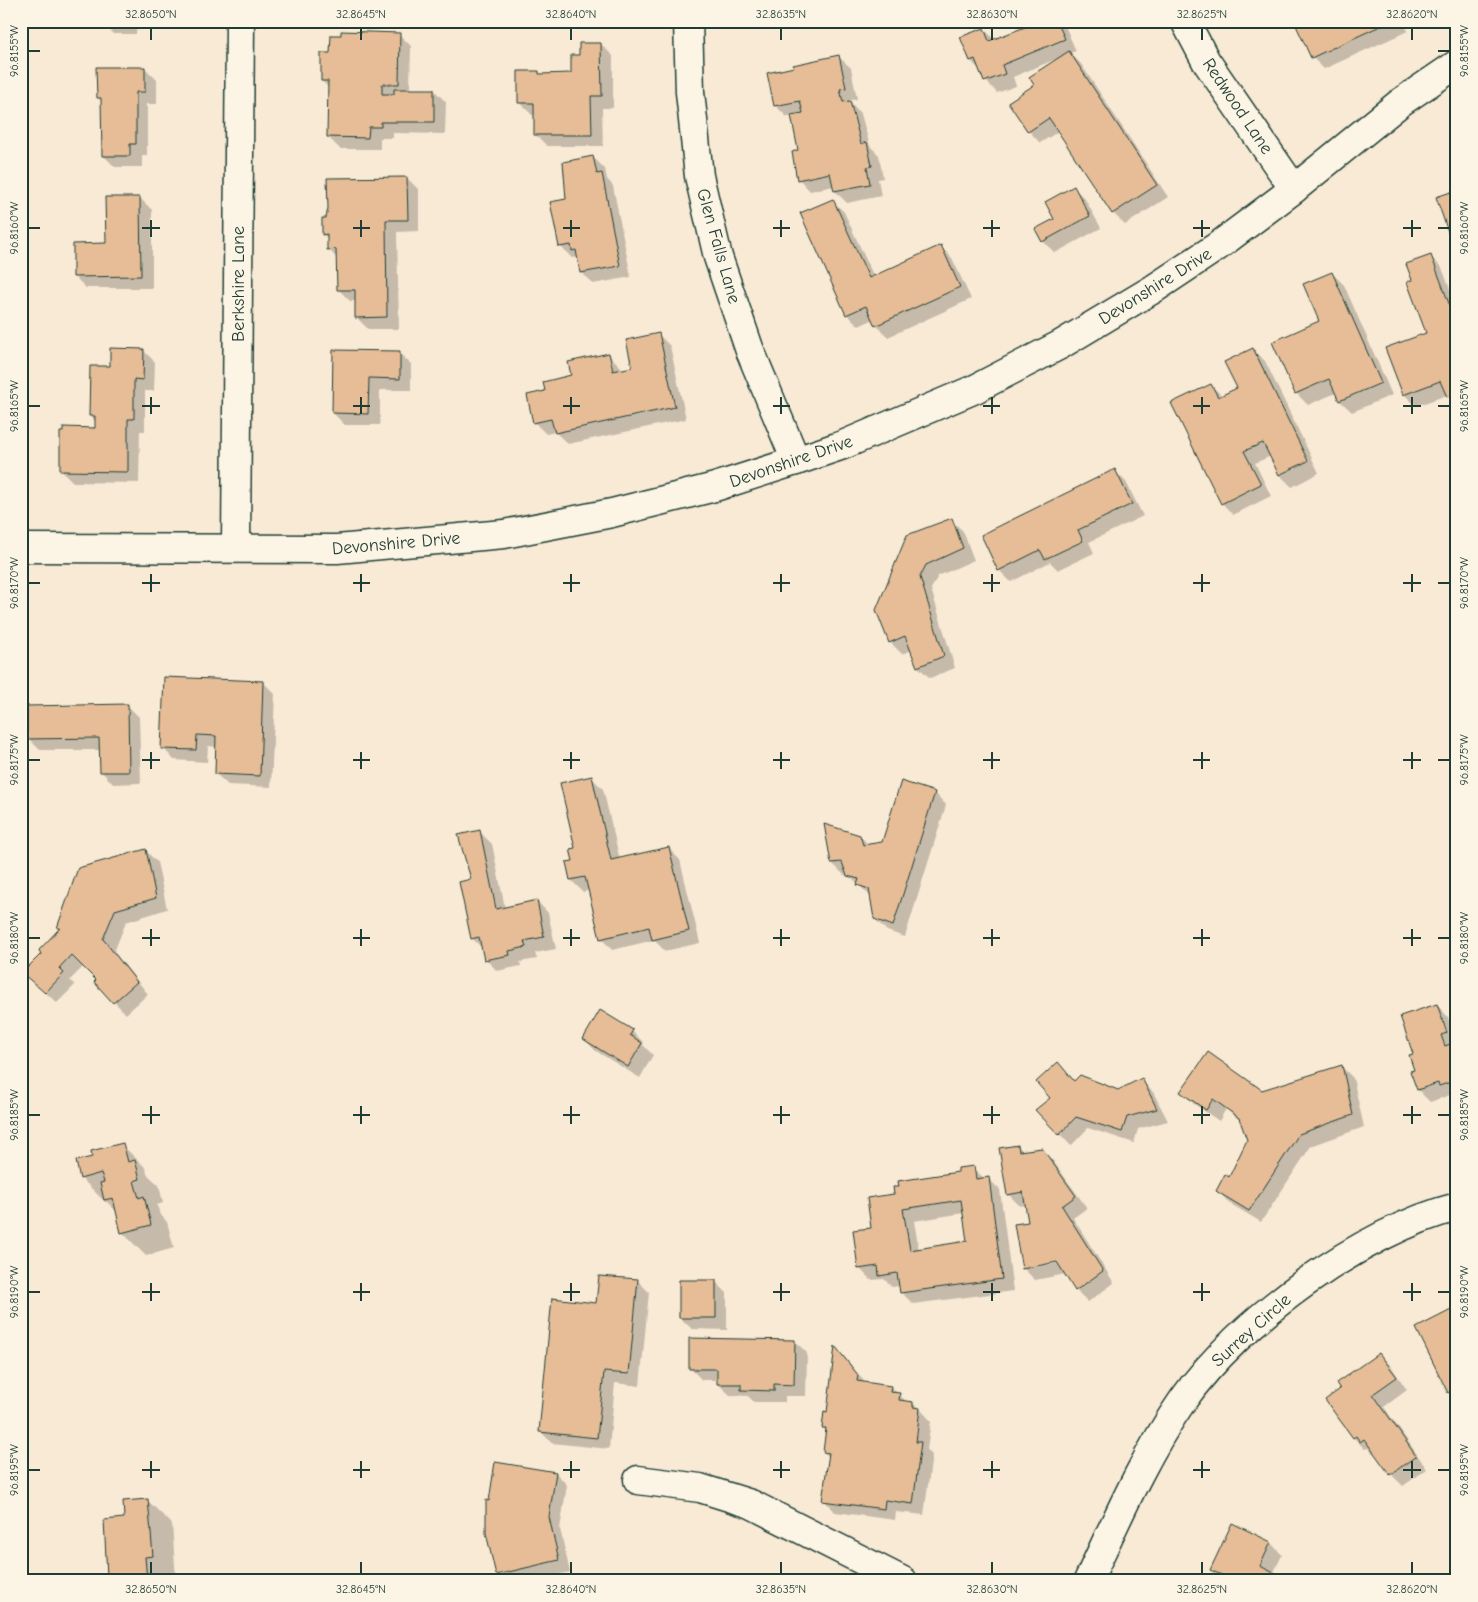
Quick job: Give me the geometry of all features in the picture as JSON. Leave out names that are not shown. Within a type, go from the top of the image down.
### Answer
[{"type":"street","name":"Berkshire Lane","points":[[236,548],[240,21]]},
{"type":"street","name":"Glen Falls Lane","points":[[688,21],[690,92],[699,176],[716,248],[749,348],[796,461]]},
{"type":"street","name":"Redwood Lane","points":[[1185,21],[1206,61],[1294,189]]},
{"type":"street","name":"Devonshire Drive","points":[[21,548],[337,549],[504,534],[612,513],[715,487],[796,461],[843,445],[975,389],[1060,345],[1155,288],[1210,251],[1294,189],[1401,102],[1457,64]]},
{"type":"street","name":"Surrey Circle","points":[[1088,1581],[1119,1513],[1151,1452],[1184,1400],[1221,1354],[1280,1302],[1316,1274],[1395,1230],[1440,1211],[1457,1207]]},
{"type":"street","points":[[638,1480],[700,1488],[751,1504],[903,1581]]},
{"type":"building","points":[[100,21],[124,21],[124,23],[100,23]]},
{"type":"building","points":[[1023,21],[1057,21],[1065,39],[1002,65],[1005,74],[984,82],[975,59],[970,61],[960,37],[984,28],[989,41],[1025,27]]},
{"type":"building","points":[[1294,21],[1330,21],[1332,26],[1343,21],[1391,21],[1311,58]]},
{"type":"building","points":[[341,31],[400,33],[399,84],[382,84],[382,94],[394,94],[394,89],[434,89],[434,122],[381,122],[381,127],[369,127],[368,138],[327,137],[328,81],[321,81],[321,53],[330,53],[331,35],[341,35]]},
{"type":"building","points":[[579,43],[601,43],[602,96],[591,96],[592,135],[534,135],[534,103],[518,103],[518,71],[539,71],[539,74],[571,73],[571,55],[579,55]]},
{"type":"building","points":[[1069,51],[1157,185],[1112,214],[1049,118],[1028,132],[1008,102],[1034,85],[1029,77]]},
{"type":"building","points":[[839,55],[846,88],[840,89],[843,102],[850,101],[861,144],[867,142],[872,166],[867,167],[870,184],[834,191],[830,173],[797,180],[792,152],[798,150],[791,115],[803,113],[800,101],[774,106],[767,73]]},
{"type":"building","points":[[96,67],[145,67],[145,92],[136,92],[136,144],[130,144],[130,156],[102,156],[101,98],[97,98]]},
{"type":"building","points":[[593,156],[597,174],[602,173],[620,266],[580,273],[576,250],[572,251],[571,245],[559,247],[550,202],[566,199],[563,162]]},
{"type":"building","points":[[407,177],[408,220],[386,220],[387,317],[355,318],[355,290],[337,290],[336,249],[327,250],[327,234],[322,235],[322,218],[326,218],[328,208],[327,178]]},
{"type":"building","points":[[1074,186],[1090,216],[1042,242],[1035,229],[1054,219],[1045,202]]},
{"type":"building","points":[[1457,190],[1457,251],[1455,252],[1436,197]]},
{"type":"building","points":[[105,197],[140,197],[141,276],[73,277],[73,244],[106,243]]},
{"type":"building","points":[[833,199],[869,278],[941,245],[960,287],[875,326],[866,306],[846,315],[800,213]]},
{"type":"building","points":[[1431,255],[1457,325],[1457,394],[1447,397],[1440,381],[1403,395],[1385,348],[1426,333],[1407,282],[1412,280],[1406,264]]},
{"type":"building","points":[[1332,272],[1381,383],[1339,401],[1329,379],[1295,394],[1272,342],[1319,321],[1303,284]]},
{"type":"building","points":[[659,333],[675,407],[555,433],[551,419],[533,423],[527,395],[545,391],[543,382],[571,375],[568,362],[609,353],[613,371],[632,367],[626,340]]},
{"type":"building","points":[[110,348],[144,349],[143,380],[134,379],[134,419],[128,419],[128,472],[60,471],[60,432],[63,432],[63,427],[95,428],[95,416],[89,416],[90,366],[110,366]]},
{"type":"building","points":[[1253,348],[1308,461],[1279,475],[1263,443],[1244,451],[1261,484],[1221,504],[1171,403],[1211,384],[1218,397],[1237,388],[1224,362]]},
{"type":"building","points":[[333,350],[400,351],[400,379],[369,378],[368,414],[332,413]]},
{"type":"building","points":[[1115,469],[1132,504],[1078,530],[1083,541],[1045,559],[1040,550],[998,571],[981,535]]},
{"type":"building","points":[[952,518],[963,548],[926,565],[920,577],[944,656],[917,667],[905,636],[889,643],[876,610],[907,535]]},
{"type":"building","points":[[164,677],[263,681],[260,776],[215,774],[216,736],[197,735],[196,750],[161,749]]},
{"type":"building","points":[[128,704],[129,772],[100,772],[99,738],[27,739],[27,706]]},
{"type":"building","points":[[592,776],[611,860],[669,847],[689,931],[652,940],[649,927],[600,939],[585,877],[570,880],[566,862],[573,861],[570,849],[575,848],[560,783]]},
{"type":"building","points":[[901,781],[935,792],[893,926],[874,919],[869,889],[857,885],[859,879],[847,876],[842,862],[831,863],[824,824],[860,835],[863,845],[882,842]]},
{"type":"building","points":[[480,830],[496,909],[537,900],[544,937],[524,941],[526,947],[509,951],[510,955],[484,960],[479,937],[471,939],[459,882],[471,879],[458,835]]},
{"type":"building","points":[[146,849],[156,898],[115,910],[103,939],[137,982],[113,1003],[94,982],[96,980],[71,955],[59,968],[64,973],[45,993],[22,973],[41,954],[39,950],[60,928],[57,928],[78,868]]},
{"type":"building","points":[[1437,1004],[1447,1033],[1441,1035],[1445,1046],[1453,1043],[1457,1045],[1457,1080],[1439,1086],[1438,1083],[1417,1090],[1410,1071],[1414,1070],[1409,1055],[1413,1054],[1400,1016]]},
{"type":"building","points":[[600,1010],[633,1030],[630,1035],[642,1043],[628,1067],[583,1039]]},
{"type":"building","points":[[1208,1052],[1262,1090],[1342,1065],[1353,1115],[1299,1134],[1249,1211],[1216,1191],[1225,1174],[1229,1177],[1247,1140],[1239,1118],[1213,1099],[1206,1110],[1180,1092]]},
{"type":"building","points":[[1058,1062],[1074,1081],[1080,1075],[1118,1090],[1142,1078],[1157,1109],[1127,1117],[1122,1132],[1076,1117],[1059,1135],[1035,1110],[1050,1098],[1036,1082]]},
{"type":"building","points":[[123,1143],[128,1162],[135,1160],[140,1179],[134,1181],[139,1198],[144,1196],[151,1225],[121,1233],[113,1198],[104,1200],[100,1183],[104,1182],[101,1173],[80,1179],[76,1161],[92,1157],[91,1151]]},
{"type":"building","points":[[1018,1145],[1019,1151],[1042,1148],[1076,1196],[1062,1206],[1103,1271],[1075,1291],[1057,1262],[1022,1269],[1014,1224],[1028,1222],[1023,1192],[1007,1195],[999,1148]]},
{"type":"building","points":[[974,1166],[976,1179],[989,1177],[1002,1279],[900,1293],[897,1273],[879,1276],[878,1266],[858,1269],[853,1230],[871,1228],[867,1198],[894,1194],[893,1187],[899,1187],[898,1181],[958,1172],[958,1168]],"holes":[[[961,1200],[967,1241],[910,1250],[903,1209]]]},
{"type":"building","points":[[599,1276],[638,1279],[629,1374],[604,1372],[597,1438],[539,1432],[552,1298],[596,1303]]},
{"type":"building","points":[[679,1280],[716,1280],[716,1318],[679,1318]]},
{"type":"building","points":[[1457,1307],[1457,1392],[1455,1389],[1448,1393],[1416,1328]]},
{"type":"building","points":[[689,1338],[795,1340],[794,1385],[774,1384],[774,1391],[741,1390],[741,1384],[717,1384],[717,1369],[689,1369]]},
{"type":"building","points":[[835,1346],[858,1375],[857,1381],[891,1386],[890,1392],[900,1393],[899,1400],[913,1402],[913,1407],[920,1408],[916,1442],[921,1442],[913,1504],[885,1500],[884,1509],[822,1501],[829,1453],[823,1452],[826,1428],[822,1428],[824,1411],[827,1412]]},
{"type":"building","points":[[1379,1353],[1397,1377],[1373,1394],[1416,1456],[1390,1475],[1364,1439],[1360,1442],[1356,1436],[1353,1438],[1325,1400],[1340,1389],[1336,1383]]},
{"type":"building","points":[[495,1462],[556,1472],[549,1517],[559,1560],[496,1575],[486,1533],[486,1500],[489,1501]]},
{"type":"building","points":[[148,1499],[153,1556],[145,1557],[147,1581],[99,1581],[98,1576],[107,1576],[104,1520],[124,1518],[123,1501]]},
{"type":"building","points":[[1232,1523],[1271,1542],[1260,1566],[1290,1581],[1224,1581],[1226,1577],[1210,1570]]}]
